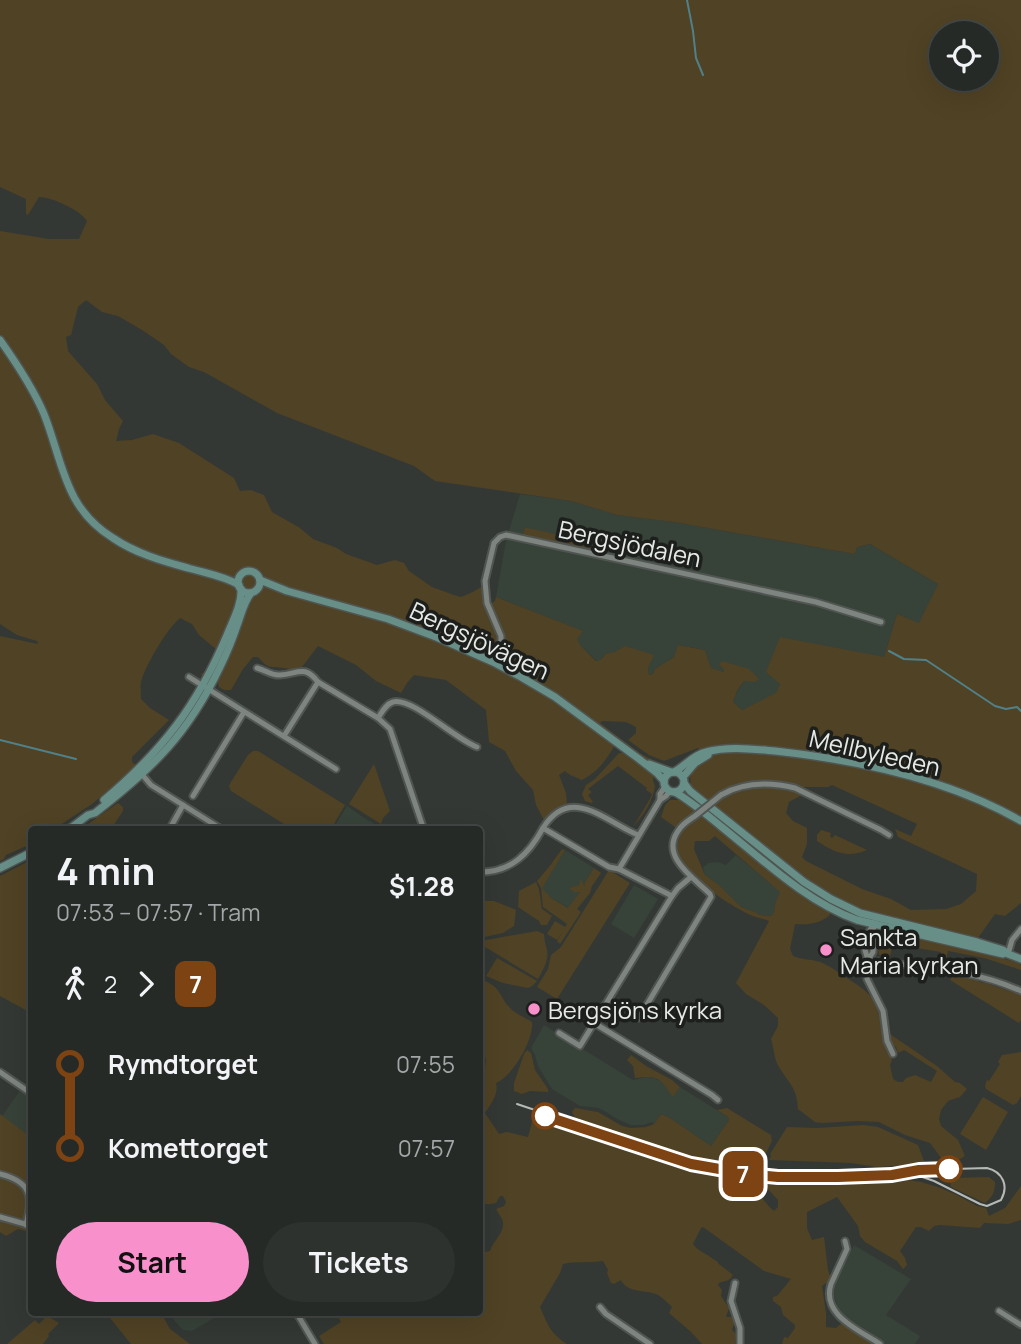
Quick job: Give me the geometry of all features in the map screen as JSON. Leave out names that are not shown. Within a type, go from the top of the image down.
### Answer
[{"type":"main road","name":"Bergsjövägen","points":[[0,340],[37,400],[51,433],[68,488],[85,515],[101,530],[126,546],[164,561],[225,578],[245,592],[266,589],[287,591]]},
{"type":"main road","name":"Bergsjövägen","points":[[205,573],[254,573],[260,580],[287,591],[388,619],[493,662],[555,697],[639,759],[668,788],[694,805],[799,888],[838,912],[857,920],[875,920],[959,937],[1003,950],[1021,959]]},
{"type":"main road","points":[[74,826],[140,773],[179,736],[197,710],[237,612],[240,600],[239,579],[242,574]]},
{"type":"main road","points":[[206,688],[228,650],[245,601],[260,586],[260,580]]},
{"type":"main road","name":"Mellbyleden","points":[[673,772],[701,753],[740,748],[830,758],[955,791],[1021,821]]},
{"type":"main road","points":[[673,772],[666,775],[668,788],[680,789],[695,763],[714,751]]},
{"type":"main road","name":"Bergsjövägen","points":[[639,759],[679,773],[690,791],[813,888],[841,905],[887,927],[1001,955],[1008,954]]},
{"type":"main road","points":[[0,868],[28,854]]},
{"type":"street","name":"Bergsjödalen","points":[[493,662],[501,636],[487,603],[485,581],[494,543],[506,535],[816,601],[881,622]]},
{"type":"street","points":[[257,668],[278,676],[307,672],[318,682],[386,724],[423,826]]},
{"type":"street","points":[[189,677],[336,769]]},
{"type":"street","points":[[284,736],[318,682]]},
{"type":"street","points":[[378,718],[390,703],[405,702],[477,747]]},
{"type":"street","points":[[193,796],[244,712]]},
{"type":"street","points":[[140,773],[151,785],[217,826]]},
{"type":"street","points":[[639,1018],[710,900],[710,894],[680,865],[674,853],[675,837],[679,829],[722,794],[759,784],[787,786],[814,796],[889,835]]},
{"type":"street","points":[[619,869],[660,800],[660,794],[668,788]]},
{"type":"street","points":[[171,826],[183,805]]},
{"type":"street","points":[[483,872],[513,864],[528,852],[552,816],[562,809],[578,807],[592,810],[638,835]]},
{"type":"street","points":[[544,828],[609,867],[619,869],[672,896]]},
{"type":"street","points":[[559,1033],[580,1046],[672,896],[691,877]]},
{"type":"street","points":[[857,920],[871,935]]},
{"type":"street","points":[[875,920],[865,950],[868,960],[867,979],[883,1011],[887,1041],[893,1054]]},
{"type":"street","points":[[871,935],[887,927]]},
{"type":"street","points":[[1008,954],[1012,940],[1021,929]]},
{"type":"street","points":[[868,960],[965,973],[1021,991]]},
{"type":"street","points":[[594,1023],[718,1100]]},
{"type":"street","points":[[0,1072],[28,1091]]},
{"type":"street","points":[[0,1174],[16,1179],[28,1194]]},
{"type":"street","points":[[0,1217],[28,1226]]},
{"type":"street","points":[[845,1241],[847,1249],[829,1289],[833,1309],[839,1317],[880,1344]]},
{"type":"street","points":[[735,1283],[730,1301],[740,1328],[740,1344]]},
{"type":"street","points":[[600,1307],[650,1344]]},
{"type":"street","points":[[999,1311],[1021,1325]]},
{"type":"street","points":[[298,1316],[315,1344]]},
{"type":"shaded area","points":[[0,0],[1021,0],[1021,903],[1005,916],[995,914],[978,938],[876,914],[836,898],[869,920],[832,906],[830,915],[822,920],[795,924],[790,949],[793,956],[820,962],[866,991],[878,1009],[881,1028],[967,1089],[960,1097],[948,1101],[941,1110],[939,1119],[941,1126],[958,1140],[965,1156],[957,1161],[942,1159],[930,1143],[905,1135],[879,1122],[815,1122],[798,1109],[794,1091],[776,1061],[771,1039],[778,1026],[778,1018],[736,983],[769,921],[736,907],[694,878],[679,856],[678,844],[682,832],[661,817],[665,805],[670,800],[679,800],[691,786],[690,776],[694,768],[684,773],[681,770],[701,755],[698,748],[664,761],[649,755],[628,740],[636,733],[636,727],[626,722],[600,723],[660,766],[643,757],[599,725],[615,745],[601,765],[582,780],[565,771],[559,775],[567,804],[557,808],[544,820],[536,805],[533,790],[516,771],[505,751],[489,742],[486,710],[446,680],[414,675],[401,693],[376,681],[356,665],[318,646],[302,667],[293,669],[270,667],[258,657],[253,657],[231,690],[224,690],[219,687],[218,682],[225,658],[219,652],[205,675],[200,675],[206,671],[217,650],[199,635],[192,624],[180,618],[157,647],[141,682],[141,699],[169,720],[132,757],[132,762],[137,766],[92,804],[59,826],[28,826],[28,845],[6,855],[0,861],[0,636],[38,644],[37,641],[17,635],[0,624],[0,231],[49,239],[79,239],[87,221],[65,205],[39,197],[28,215],[26,199],[0,187]],"holes":[[[86,300],[102,312],[118,316],[164,345],[171,354],[189,367],[204,372],[277,413],[414,466],[435,481],[571,501],[617,515],[674,522],[855,554],[857,547],[870,544],[938,584],[919,623],[897,614],[884,657],[780,637],[766,672],[780,684],[776,693],[742,710],[733,702],[737,691],[744,681],[755,682],[759,679],[749,669],[722,661],[719,665],[724,672],[711,668],[705,650],[678,645],[674,657],[649,675],[648,668],[654,655],[625,646],[596,661],[577,639],[583,631],[496,597],[495,601],[486,607],[481,587],[461,597],[457,596],[432,587],[409,571],[404,563],[395,560],[377,565],[313,539],[272,512],[264,495],[251,490],[240,491],[234,478],[179,443],[153,434],[116,441],[123,421],[105,400],[97,384],[68,351],[66,337],[71,335],[78,307]],[[832,785],[917,824],[911,836],[895,829],[898,837],[977,874],[976,891],[961,904],[946,909],[911,910],[806,861],[802,857],[807,844],[807,828],[793,821],[786,813],[789,802],[800,796],[803,787]],[[715,836],[780,892],[771,916],[760,915],[741,907],[705,875],[694,849],[695,841],[709,841]],[[894,1046],[898,1053],[904,1050],[937,1071],[931,1082],[915,1075],[903,1082],[893,1079],[890,1065],[892,1060],[886,1050]]]},
{"type":"shaded area","points":[[520,494],[571,501],[617,515],[674,522],[855,554],[857,547],[870,544],[938,584],[919,624],[897,614],[884,657],[780,684],[776,694],[742,710],[733,702],[744,681],[724,669],[725,672],[711,668],[705,650],[679,645],[674,657],[649,675],[648,668],[615,652],[605,654],[597,661],[577,639],[582,631],[496,597],[506,541]]},
{"type":"shaded area","points":[[525,528],[600,544],[593,549],[525,536]]},
{"type":"shaded area","points":[[258,751],[345,805],[333,826],[287,826],[231,791],[229,786],[248,755]]},
{"type":"shaded area","points":[[619,753],[654,774],[652,797],[633,827],[652,794],[618,766],[588,789],[592,792],[588,795],[593,802],[585,801],[582,794],[586,785]]},
{"type":"shaded area","points":[[374,764],[390,811],[381,824],[349,804]]},
{"type":"shaded area","points":[[118,803],[123,807],[113,826],[85,826]]},
{"type":"shaded area","points":[[347,806],[379,826],[335,826]]},
{"type":"shaded area","points":[[821,830],[831,833],[832,838],[835,835],[867,850],[848,854],[830,849],[817,841]]},
{"type":"shaded area","points":[[562,849],[565,850],[542,888],[551,898],[568,908],[580,892],[569,888],[579,885],[581,879],[584,886],[594,868],[601,873],[577,909],[581,912],[560,944],[557,941],[563,931],[557,940],[547,934],[555,921],[565,927],[567,924],[543,907],[541,888],[537,881]]},
{"type":"shaded area","points":[[565,850],[594,868],[569,908],[551,898],[541,888]]},
{"type":"shaded area","points":[[736,855],[781,892],[771,916],[760,915],[741,907],[705,875],[703,867],[709,863],[726,865]]},
{"type":"shaded area","points":[[28,862],[28,1011],[0,996],[0,876]]},
{"type":"shaded area","points":[[609,870],[630,883],[557,999],[537,987],[548,969],[551,955],[561,947]]},
{"type":"shaded area","points":[[536,882],[542,909],[552,916],[547,925],[541,925],[518,907],[519,891]]},
{"type":"shaded area","points":[[634,885],[658,899],[634,938],[611,924]]},
{"type":"shaded area","points":[[483,901],[494,901],[516,910],[514,926],[503,933],[483,937]]},
{"type":"shaded area","points":[[537,931],[544,934],[547,954],[538,979],[483,946],[483,940]]},
{"type":"shaded area","points":[[886,932],[975,950],[1015,962],[1021,965],[1021,970],[984,958],[948,951],[945,965],[942,967],[941,952],[893,944],[890,956],[886,959],[879,955],[878,948]]},
{"type":"shaded area","points":[[497,958],[537,981],[528,988],[486,976]]},
{"type":"shaded area","points":[[952,975],[978,980],[1021,995],[1019,1023],[950,980]]},
{"type":"shaded area","points":[[485,981],[495,987],[512,1010],[532,1022],[526,1047],[509,1073],[496,1083],[495,1095],[485,1113],[499,1134],[507,1132],[528,1137],[533,1118],[550,1124],[565,1125],[692,1167],[757,1178],[761,1196],[774,1211],[778,1207],[778,1200],[768,1189],[765,1180],[901,1179],[921,1182],[986,1208],[989,1216],[1005,1208],[1021,1186],[1021,1220],[1008,1224],[984,1223],[980,1228],[940,1225],[929,1231],[916,1227],[900,1251],[907,1265],[903,1269],[897,1261],[865,1242],[860,1236],[858,1226],[837,1197],[807,1212],[807,1228],[812,1240],[824,1237],[830,1276],[829,1281],[822,1286],[826,1327],[836,1328],[844,1323],[875,1344],[782,1344],[784,1337],[788,1338],[795,1325],[783,1315],[781,1307],[773,1301],[773,1297],[777,1296],[791,1279],[764,1271],[703,1227],[693,1244],[733,1275],[718,1285],[729,1308],[726,1317],[734,1317],[732,1330],[736,1334],[735,1344],[702,1344],[669,1313],[672,1307],[660,1296],[628,1287],[621,1280],[611,1283],[603,1261],[563,1264],[540,1307],[553,1332],[567,1344],[324,1344],[319,1336],[341,1322],[338,1316],[483,1316],[483,1255],[490,1251],[503,1228],[502,1219],[496,1209],[504,1206],[506,1202],[503,1196],[500,1196],[496,1203],[483,1201],[483,1066],[485,1067],[486,1060],[483,1055]]},
{"type":"shaded area","points":[[544,1025],[633,1080],[654,1078],[664,1083],[673,1096],[680,1087],[729,1120],[711,1146],[661,1114],[654,1124],[631,1125],[599,1108],[580,1106],[552,1089],[538,1066],[531,1048]]},
{"type":"shaded area","points":[[527,1050],[531,1053],[535,1070],[548,1092],[530,1091],[522,1094],[514,1091],[514,1083]]},
{"type":"shaded area","points":[[1021,1052],[1021,1096],[1013,1105],[985,1086],[1000,1064],[998,1062],[1002,1055]]},
{"type":"shaded area","points":[[631,1055],[680,1087],[673,1097],[656,1078],[635,1078],[633,1066],[627,1060]]},
{"type":"shaded area","points":[[20,1091],[28,1097],[28,1135],[2,1116]]},
{"type":"shaded area","points":[[983,1097],[1008,1112],[986,1150],[960,1134]]},
{"type":"shaded area","points":[[575,1108],[598,1112],[622,1126],[631,1128],[654,1124],[661,1114],[711,1146],[729,1120],[717,1110],[727,1108],[771,1135],[772,1141],[758,1169],[698,1160],[579,1121],[572,1112]]},
{"type":"shaded area","points":[[0,1114],[28,1135],[28,1229],[26,1231],[18,1229],[6,1236],[0,1232]]},
{"type":"shaded area","points":[[787,1127],[878,1127],[918,1145],[925,1164],[877,1167],[851,1163],[769,1160]]},
{"type":"shaded area","points":[[989,1177],[995,1182],[995,1188],[985,1203],[951,1187],[950,1178]]},
{"type":"shaded area","points":[[854,1245],[911,1279],[886,1315],[920,1336],[915,1344],[886,1344],[838,1308],[834,1294],[835,1285]]},
{"type":"shaded area","points":[[47,1316],[59,1323],[43,1344],[7,1344],[35,1320],[39,1324]]},
{"type":"shaded area","points":[[108,1316],[163,1316],[170,1329],[190,1344],[131,1344]]},
{"type":"shaded area","points":[[171,1316],[217,1316],[192,1331],[183,1330]]},
{"type":"waterway","points":[[687,0],[696,58],[703,75]]},
{"type":"waterway","points":[[889,651],[904,659],[926,660],[995,706],[1006,709],[1017,707],[1021,711]]},
{"type":"waterway","points":[[0,740],[76,759]]},
{"type":"tram line","points":[[517,1104],[651,1149],[728,1169],[813,1175],[893,1171],[911,1173],[987,1206],[1001,1200],[1004,1190],[1001,1176],[987,1168],[919,1170],[909,1171],[905,1172],[902,1173],[892,1175]]},
{"type":"tram line","name":"7","points":[[545,1116],[660,1155],[723,1171],[808,1178],[892,1175],[919,1170],[949,1169]]},
{"type":"place","name":"Sankta Maria kyrkan","points":[[826,950]]},
{"type":"place","name":"Bergsjöns kyrka","points":[[534,1009]]}]
